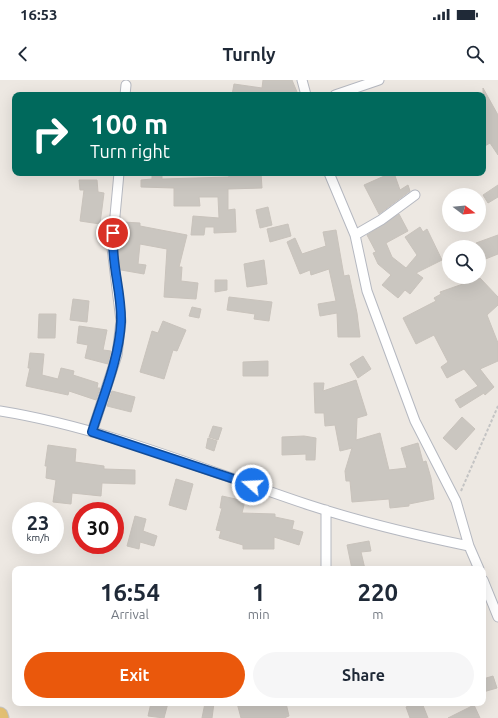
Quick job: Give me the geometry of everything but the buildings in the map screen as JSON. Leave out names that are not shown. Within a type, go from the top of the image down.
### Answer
[{"type":"street","points":[[302,80],[305,92]]},
{"type":"street","points":[[344,92],[378,80]]},
{"type":"street","points":[[125,92],[126,85]]},
{"type":"street","points":[[92,432],[117,355],[121,321],[112,248],[119,176]]},
{"type":"street","points":[[329,176],[355,235],[367,291],[412,413],[456,501],[469,546],[477,566]]},
{"type":"street","points":[[355,235],[380,220],[414,194]]},
{"type":"street","points":[[0,411],[57,422],[92,432],[326,510],[402,532],[469,546]]},
{"type":"street","points":[[326,510],[326,566]]},
{"type":"street","points":[[486,587],[498,617]]},
{"type":"path","points":[[456,501],[498,406]]},
{"type":"route","points":[[113,233],[112,248],[121,321],[117,355],[92,432],[252,485]]}]
